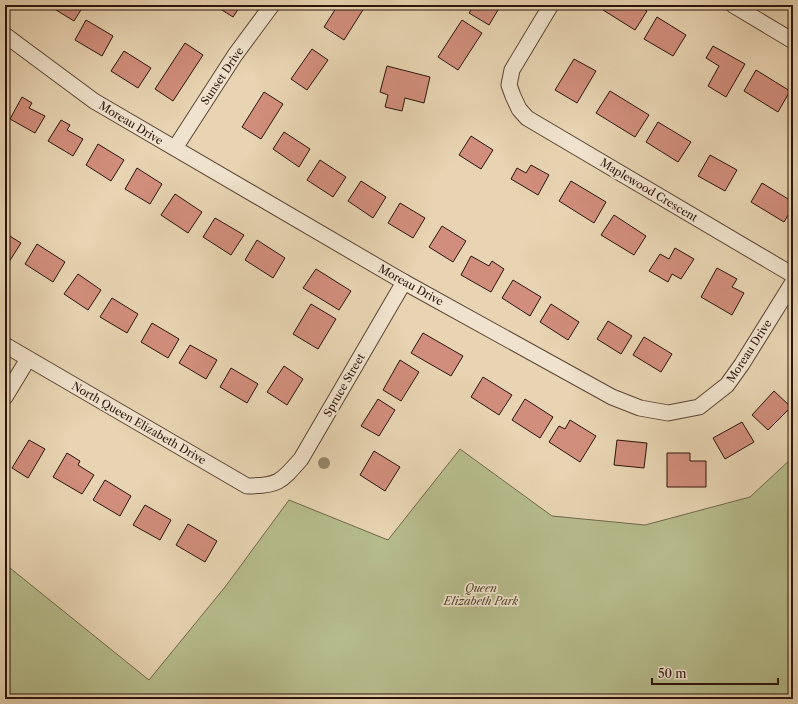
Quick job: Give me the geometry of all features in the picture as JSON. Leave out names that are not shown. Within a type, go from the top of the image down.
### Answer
[{"type":"street","name":"Sunset Drive","points":[[175,148],[235,55],[272,5]]},
{"type":"street","name":"Maplewood Crescent","points":[[552,5],[512,70],[509,85],[519,109],[527,118],[793,275]]},
{"type":"street","points":[[733,5],[793,41]]},
{"type":"street","name":"Moreau Drive","points":[[5,35],[94,101],[404,282],[612,397],[640,408],[668,413],[699,406],[727,385],[742,364],[793,282]]},
{"type":"street","name":"Spruce Street","points":[[276,483],[290,471],[300,458],[404,282]]},
{"type":"street","name":"North Queen Elizabeth Drive","points":[[5,345],[247,486],[264,486],[276,483]]},
{"type":"street","points":[[5,397],[28,359]]},
{"type":"green space","name":"Queen Elizabeth Park","points":[[460,449],[552,516],[645,525],[750,497],[793,457],[793,699],[5,699],[5,564],[149,680],[225,587],[289,500],[388,540]]},
{"type":"building","points":[[48,5],[84,5],[74,21]]},
{"type":"building","points":[[214,5],[241,5],[233,17]]},
{"type":"building","points":[[338,5],[366,5],[344,40],[324,27]]},
{"type":"building","points":[[474,5],[501,5],[489,25],[469,13]]},
{"type":"building","points":[[606,5],[638,5],[647,11],[635,30],[603,10]]},
{"type":"building","points":[[657,17],[686,35],[673,56],[644,39]]},
{"type":"building","points":[[86,20],[113,36],[102,56],[75,40]]},
{"type":"building","points":[[462,20],[482,33],[458,70],[438,57]]},
{"type":"building","points":[[185,43],[203,55],[173,101],[155,89]]},
{"type":"building","points":[[713,46],[745,64],[726,97],[708,86],[719,66],[706,58]]},
{"type":"building","points":[[312,49],[328,60],[307,90],[291,79]]},
{"type":"building","points":[[124,51],[151,68],[138,88],[111,71]]},
{"type":"building","points":[[574,59],[596,71],[577,103],[555,90]]},
{"type":"building","points":[[387,66],[430,77],[424,103],[405,98],[402,111],[385,107],[388,95],[380,92]]},
{"type":"building","points":[[756,70],[790,91],[778,112],[744,91]]},
{"type":"building","points":[[610,91],[649,115],[635,137],[596,113]]},
{"type":"building","points":[[264,92],[283,104],[261,139],[242,127]]},
{"type":"building","points":[[22,97],[32,103],[29,108],[45,116],[35,133],[10,119]]},
{"type":"building","points":[[61,120],[70,125],[67,130],[83,139],[73,156],[48,141]]},
{"type":"building","points":[[658,122],[691,142],[678,162],[646,142]]},
{"type":"building","points":[[284,132],[310,149],[299,167],[273,149]]},
{"type":"building","points":[[471,136],[493,150],[481,169],[459,155]]},
{"type":"building","points":[[98,144],[124,160],[111,181],[86,165]]},
{"type":"building","points":[[710,155],[737,170],[725,191],[698,176]]},
{"type":"building","points":[[320,160],[346,177],[333,197],[307,180]]},
{"type":"building","points":[[531,165],[549,175],[538,195],[511,179],[517,168],[526,173]]},
{"type":"building","points":[[137,168],[162,184],[150,204],[125,189]]},
{"type":"building","points":[[361,181],[386,197],[373,218],[348,201]]},
{"type":"building","points":[[571,181],[606,202],[594,223],[559,201]]},
{"type":"building","points":[[762,183],[793,202],[793,207],[784,222],[751,202]]},
{"type":"building","points":[[175,194],[202,212],[188,233],[161,215]]},
{"type":"building","points":[[400,203],[425,218],[413,238],[388,223]]},
{"type":"building","points":[[614,215],[646,236],[634,255],[601,235]]},
{"type":"building","points":[[215,218],[244,235],[231,255],[203,237]]},
{"type":"building","points":[[442,226],[466,241],[453,262],[429,247]]},
{"type":"building","points":[[5,233],[21,243],[9,262],[5,260]]},
{"type":"building","points":[[257,240],[285,258],[273,278],[245,260]]},
{"type":"building","points":[[37,244],[65,262],[53,282],[25,264]]},
{"type":"building","points":[[675,248],[694,259],[681,279],[672,274],[668,282],[649,271],[660,254],[669,259]]},
{"type":"building","points":[[471,256],[489,266],[492,261],[504,269],[491,292],[461,275]]},
{"type":"building","points":[[717,268],[737,279],[732,287],[744,293],[732,315],[701,297]]},
{"type":"building","points":[[316,269],[351,291],[339,310],[303,288]]},
{"type":"building","points":[[78,274],[101,290],[88,310],[64,294]]},
{"type":"building","points":[[513,280],[541,297],[530,316],[502,298]]},
{"type":"building","points":[[112,298],[138,314],[127,333],[100,317]]},
{"type":"building","points":[[311,304],[336,319],[318,349],[293,334]]},
{"type":"building","points":[[551,304],[579,322],[568,340],[540,322]]},
{"type":"building","points":[[608,321],[632,336],[621,354],[597,339]]},
{"type":"building","points":[[152,323],[179,339],[168,358],[141,342]]},
{"type":"building","points":[[423,333],[463,356],[451,376],[411,353]]},
{"type":"building","points":[[644,337],[672,354],[661,372],[633,355]]},
{"type":"building","points":[[190,345],[217,360],[206,379],[179,363]]},
{"type":"building","points":[[400,360],[419,372],[401,401],[383,390]]},
{"type":"building","points":[[284,366],[303,379],[287,405],[267,392]]},
{"type":"building","points":[[231,368],[258,384],[247,403],[220,387]]},
{"type":"building","points":[[483,377],[512,395],[499,415],[471,397]]},
{"type":"building","points":[[774,391],[791,407],[768,430],[752,415]]},
{"type":"building","points":[[378,399],[395,410],[379,436],[361,426]]},
{"type":"building","points":[[525,399],[553,417],[540,438],[512,420]]},
{"type":"building","points":[[570,420],[596,436],[580,462],[549,442],[559,426],[565,429]]},
{"type":"building","points":[[742,422],[754,442],[725,459],[713,438]]},
{"type":"building","points":[[29,440],[45,449],[28,478],[12,468]]},
{"type":"building","points":[[617,440],[647,443],[644,468],[614,465]]},
{"type":"building","points":[[374,451],[400,467],[385,491],[360,475]]},
{"type":"building","points":[[67,453],[80,461],[78,465],[94,475],[82,494],[53,477]]},
{"type":"building","points":[[667,453],[690,453],[690,461],[706,461],[706,487],[667,487]]},
{"type":"building","points":[[105,480],[131,496],[120,516],[93,500]]},
{"type":"building","points":[[145,505],[171,520],[160,540],[133,525]]},
{"type":"building","points":[[188,524],[217,541],[205,562],[176,545]]}]
